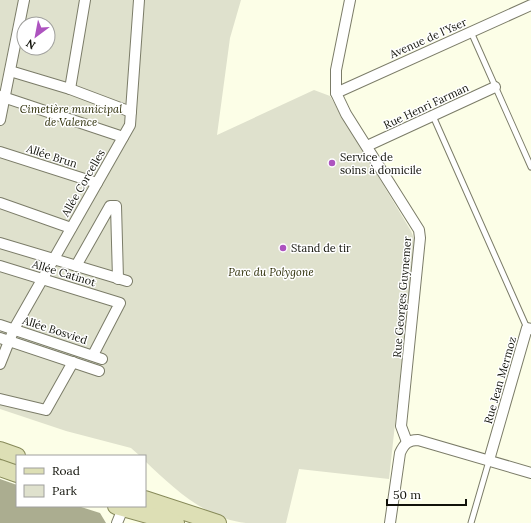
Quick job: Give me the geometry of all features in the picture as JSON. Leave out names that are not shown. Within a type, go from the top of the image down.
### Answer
[{"type":"main road","points":[[0,450],[16,456]]},
{"type":"main road","points":[[0,468],[16,474]]},
{"type":"main road","points":[[146,502],[176,517]]},
{"type":"main road","points":[[123,510],[218,523]]},
{"type":"street","points":[[0,120],[2,97],[10,71],[24,0]]},
{"type":"street","points":[[70,90],[85,0]]},
{"type":"street","name":"Allée Corcelles","points":[[0,364],[4,340],[14,329],[130,125],[139,0]]},
{"type":"street","points":[[336,93],[336,70],[350,0]]},
{"type":"street","name":"Avenue de l'Yser","points":[[336,93],[531,5]]},
{"type":"street","points":[[10,71],[70,90],[131,112]]},
{"type":"street","name":"Rue Henri Farman","points":[[366,146],[495,87]]},
{"type":"street","name":"Rue Georges Guynemer","points":[[336,93],[346,114],[419,230],[420,238],[401,426],[407,442]]},
{"type":"street","points":[[2,97],[123,137]]},
{"type":"street","name":"Allée Brun","points":[[0,152],[97,183]]},
{"type":"street","points":[[0,203],[71,228]]},
{"type":"street","points":[[0,243],[54,259],[76,266],[123,280],[116,206],[110,206],[76,266]]},
{"type":"street","name":"Allée Catinot","points":[[0,266],[43,278],[120,303],[98,357]]},
{"type":"street","name":"Allée Bosvied","points":[[0,325],[98,357]]},
{"type":"street","name":"Rue Jean Mermoz","points":[[489,460],[529,328]]},
{"type":"street","points":[[4,340],[99,371]]},
{"type":"street","points":[[0,399],[46,410],[73,362]]},
{"type":"street","points":[[390,523],[400,453],[407,442],[418,440],[531,472]]},
{"type":"lane","points":[[471,32],[531,168]]},
{"type":"lane","name":"Rue Jean Mermoz","points":[[433,116],[529,328]]},
{"type":"lane","name":"Rue Jean Mermoz","points":[[471,523],[489,460]]},
{"type":"green space","name":"Parc du Polygone","points":[[0,0],[241,0],[230,38],[217,135],[314,90],[330,96],[411,231],[415,241],[389,479],[299,469],[286,523],[246,523],[217,515],[191,500],[178,491],[146,462],[146,455],[139,455],[131,448],[66,431],[0,409]]},
{"type":"shaded area","points":[[0,479],[16,485],[16,507],[81,507],[100,513],[106,523],[0,523]]},
{"type":"place","name":"Service de soins à domicile","points":[[332,163]]},
{"type":"place","name":"Stand de tir","points":[[283,248]]},
{"type":"park label","name":"Cimetière municipal de Valence","points":[[71,115]]}]
